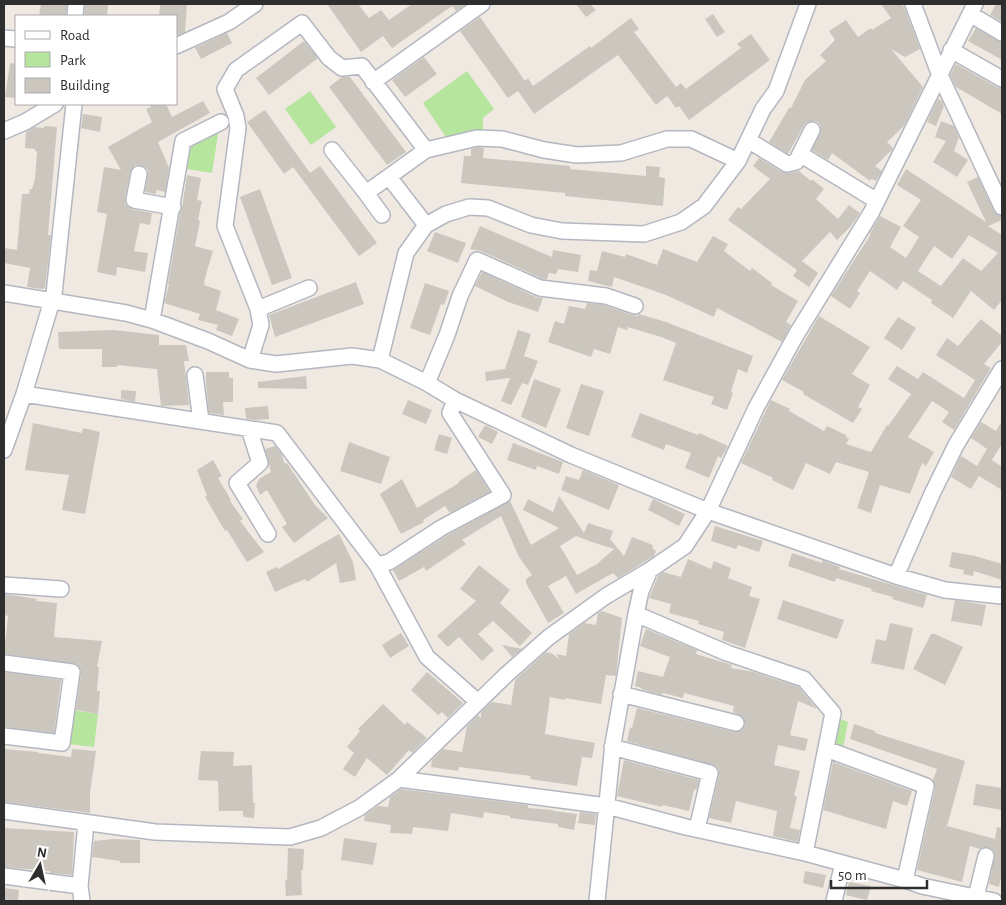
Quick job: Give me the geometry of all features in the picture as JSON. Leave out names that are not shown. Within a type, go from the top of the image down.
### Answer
[{"type":"street","points":[[178,45],[229,22],[255,4]]},
{"type":"street","points":[[374,82],[482,4]]},
{"type":"street","points":[[380,360],[406,253],[426,225],[446,214],[469,207],[488,208],[532,225],[562,231],[644,234],[681,222],[704,206],[738,161],[763,109],[776,91],[808,4]]},
{"type":"street","points":[[912,4],[939,73],[1002,207]]},
{"type":"street","points":[[4,811],[155,832],[290,837],[321,828],[360,808],[399,779],[478,702],[550,637],[606,596],[650,570],[685,546],[708,510],[756,408],[796,335],[877,201],[972,9],[1002,32]]},
{"type":"street","points":[[250,360],[261,325],[258,309],[225,226],[238,128],[236,116],[225,88],[236,70],[302,23],[329,58],[342,68],[362,66],[426,150]]},
{"type":"street","points":[[951,50],[1002,79]]},
{"type":"street","points":[[4,132],[53,105]]},
{"type":"street","points":[[4,447],[24,394],[53,301],[74,105]]},
{"type":"street","points":[[152,320],[183,141],[221,122]]},
{"type":"street","points":[[748,140],[787,164],[796,162],[812,130]]},
{"type":"street","points":[[366,194],[426,150],[477,138],[502,139],[544,150],[586,155],[621,153],[667,139],[691,139],[738,161]]},
{"type":"street","points":[[332,150],[382,215]]},
{"type":"street","points":[[800,154],[877,201]]},
{"type":"street","points":[[139,174],[134,200],[173,207]]},
{"type":"street","points":[[390,177],[426,225]]},
{"type":"street","points":[[428,383],[460,296],[477,260],[540,288],[606,296],[635,306]]},
{"type":"street","points":[[258,309],[309,288]]},
{"type":"street","points":[[4,293],[126,313],[152,320],[250,360],[276,364],[352,356],[380,360],[428,383],[455,400],[571,455],[708,510],[896,576],[945,590],[1002,596]]},
{"type":"street","points":[[896,576],[956,444],[1002,369]]},
{"type":"street","points":[[195,375],[201,421]]},
{"type":"street","points":[[24,394],[277,433],[377,565],[427,657],[478,702]]},
{"type":"street","points":[[377,565],[389,562],[441,528],[503,495],[450,413],[455,400]]},
{"type":"street","points":[[248,428],[260,463],[237,483],[268,534]]},
{"type":"street","points":[[597,901],[612,747],[636,614],[641,591],[650,570]]},
{"type":"street","points":[[4,584],[61,589]]},
{"type":"street","points":[[636,614],[727,653],[804,679],[833,713],[805,853]]},
{"type":"street","points":[[4,663],[72,672],[62,743],[4,736]]},
{"type":"street","points":[[621,694],[736,723]]},
{"type":"street","points":[[612,747],[710,773],[697,829]]},
{"type":"street","points":[[826,749],[926,786],[905,880]]},
{"type":"street","points":[[399,779],[607,806],[697,829],[805,853],[922,886],[994,901]]},
{"type":"street","points":[[4,876],[81,894],[86,823]]},
{"type":"street","points":[[976,897],[986,856]]},
{"type":"street","points":[[834,901],[843,863]]},
{"type":"green space","points":[[467,71],[494,109],[483,118],[483,130],[446,137],[423,103]]},
{"type":"green space","points":[[310,91],[336,127],[311,145],[285,109]]},
{"type":"green space","points":[[219,128],[212,173],[187,169],[191,141]]},
{"type":"green space","points":[[72,710],[98,714],[94,747],[68,744]]},
{"type":"green space","points":[[838,718],[848,722],[843,748],[831,746]]},
{"type":"building","points":[[41,4],[67,4],[66,15],[39,15]]},
{"type":"building","points":[[85,4],[108,4],[107,15],[84,15]]},
{"type":"building","points":[[160,4],[187,4],[185,32],[178,35],[178,15],[159,15]]},
{"type":"building","points":[[327,4],[358,4],[369,18],[381,10],[389,20],[412,4],[466,4],[456,11],[452,6],[392,48],[383,36],[361,52]]},
{"type":"building","points":[[576,4],[590,4],[596,10],[586,17]]},
{"type":"building","points":[[881,4],[902,4],[904,7],[920,49],[905,57],[891,49],[923,87],[904,126],[887,142],[893,148],[892,150],[875,166],[882,171],[876,181],[871,179],[870,181],[832,153],[828,160],[812,150],[821,130],[820,125],[816,121],[807,122],[804,125],[788,154],[769,142],[789,108],[791,108],[805,80],[826,61],[820,55],[835,40],[829,31],[846,20],[858,37],[871,28],[872,30],[891,18]]},
{"type":"building","points":[[996,4],[1002,4],[1002,22],[990,15]]},
{"type":"building","points":[[713,14],[725,32],[717,37],[705,19]]},
{"type":"building","points":[[480,17],[525,81],[528,78],[533,86],[590,46],[591,48],[631,18],[639,29],[634,32],[676,87],[681,83],[686,89],[741,48],[737,44],[751,34],[770,60],[689,120],[679,106],[676,108],[667,96],[656,105],[618,55],[534,114],[518,91],[508,98],[460,31]]},
{"type":"building","points":[[976,28],[1002,42],[1002,60],[968,41]]},
{"type":"building","points":[[227,33],[232,43],[201,59],[195,48]]},
{"type":"building","points":[[304,41],[318,58],[269,95],[256,78]]},
{"type":"building","points":[[424,57],[437,74],[405,97],[392,80]]},
{"type":"building","points":[[10,63],[15,64],[15,98],[5,97]]},
{"type":"building","points":[[956,64],[1002,88],[1002,114],[956,87],[950,75]]},
{"type":"building","points":[[342,77],[350,77],[406,152],[387,165],[329,87]]},
{"type":"building","points":[[938,99],[942,101],[944,106],[936,126],[927,122]]},
{"type":"building","points":[[203,101],[210,113],[158,142],[169,168],[165,192],[156,190],[156,194],[145,192],[148,170],[145,167],[135,165],[130,172],[125,204],[132,209],[152,213],[150,225],[140,223],[134,251],[148,253],[145,272],[117,267],[116,276],[97,272],[107,214],[97,212],[104,167],[121,170],[108,147],[152,122],[146,109],[151,107],[150,105],[166,105],[172,117]]},
{"type":"building","points":[[265,110],[310,173],[320,166],[377,243],[359,256],[293,167],[284,174],[247,122]]},
{"type":"building","points":[[83,114],[102,117],[100,132],[81,128]]},
{"type":"building","points":[[941,121],[954,126],[959,137],[954,151],[968,160],[957,177],[933,162],[946,141],[935,137]]},
{"type":"building","points":[[44,126],[57,127],[48,235],[51,235],[45,288],[43,289],[27,287],[30,268],[4,263],[4,248],[17,250],[22,194],[29,194],[35,179],[37,152],[35,149],[25,148],[26,132],[34,127],[44,128]]},
{"type":"building","points":[[484,148],[483,158],[570,166],[570,169],[646,176],[646,166],[660,167],[659,177],[665,178],[663,206],[565,196],[565,193],[461,183],[464,156],[471,156],[471,149]]},
{"type":"building","points":[[759,158],[782,172],[799,171],[811,181],[812,179],[824,189],[816,199],[838,219],[849,205],[860,213],[851,226],[837,240],[830,232],[802,261],[818,273],[809,287],[793,276],[797,270],[728,220],[738,207],[741,209],[770,179],[753,166]]},
{"type":"building","points":[[906,169],[986,222],[967,182],[978,177],[994,211],[1002,217],[1002,220],[988,226],[1002,235],[1002,300],[994,310],[971,291],[953,318],[931,303],[932,300],[903,281],[897,290],[870,271],[857,291],[860,293],[850,309],[831,296],[871,234],[880,216],[901,227],[890,247],[906,258],[919,237],[903,226],[921,200],[897,185]],"holes":[[[969,235],[998,253],[981,271],[963,258],[941,286],[918,271],[934,246],[952,259]]]},
{"type":"building","points":[[187,175],[201,178],[197,200],[202,201],[195,246],[213,251],[204,285],[221,291],[216,310],[239,319],[232,336],[216,330],[218,325],[198,320],[200,314],[164,303],[169,284]]},
{"type":"building","points":[[260,189],[292,278],[272,285],[240,197]]},
{"type":"building","points":[[480,226],[552,257],[553,250],[581,255],[578,272],[558,269],[556,274],[549,273],[547,279],[543,279],[481,251],[470,249]]},
{"type":"building","points":[[435,232],[466,243],[458,263],[427,251]]},
{"type":"building","points":[[713,236],[728,244],[724,251],[750,271],[752,268],[772,283],[771,285],[798,301],[786,322],[791,325],[782,342],[717,308],[714,317],[666,295],[614,277],[612,287],[588,281],[590,270],[597,271],[602,251],[625,257],[626,254],[657,265],[663,249],[697,262]]},
{"type":"building","points":[[482,272],[536,297],[543,298],[538,312],[508,302],[475,286]]},
{"type":"building","points":[[356,282],[364,304],[275,337],[269,315]]},
{"type":"building","points":[[425,283],[449,291],[444,305],[441,304],[430,335],[410,328]]},
{"type":"building","points":[[587,303],[604,305],[632,315],[638,316],[639,314],[666,322],[753,356],[747,373],[738,369],[727,410],[711,404],[714,397],[663,380],[676,343],[661,337],[628,327],[627,330],[618,327],[610,354],[594,349],[591,357],[548,342],[555,321],[564,324],[569,306],[585,309]]},
{"type":"building","points":[[819,316],[870,347],[852,374],[870,385],[858,407],[862,409],[853,423],[782,380]]},
{"type":"building","points":[[898,317],[916,328],[902,350],[884,338]]},
{"type":"building","points":[[981,319],[1002,336],[1002,342],[984,364],[991,368],[954,430],[942,422],[949,412],[932,401],[908,437],[934,452],[926,466],[922,463],[910,494],[880,485],[871,513],[857,508],[869,472],[836,462],[830,474],[806,463],[793,490],[741,463],[771,400],[790,409],[789,411],[824,431],[827,426],[846,435],[849,439],[846,444],[871,452],[887,425],[911,394],[888,379],[897,366],[918,379],[923,372],[964,398],[975,380],[936,355],[947,338],[958,346]]},
{"type":"building","points":[[114,330],[159,335],[159,345],[186,345],[189,361],[184,361],[189,405],[161,406],[157,369],[117,365],[117,367],[102,367],[102,349],[59,349],[58,332]]},
{"type":"building","points":[[518,330],[531,334],[524,356],[538,361],[528,385],[522,383],[511,405],[501,401],[510,378],[486,381],[485,372],[505,369]]},
{"type":"building","points":[[206,372],[229,372],[229,378],[233,378],[233,402],[223,402],[224,415],[209,413]]},
{"type":"building","points":[[306,376],[307,389],[258,388],[258,382]]},
{"type":"building","points":[[534,379],[561,389],[546,428],[521,417]]},
{"type":"building","points":[[581,384],[604,391],[589,436],[566,428]]},
{"type":"building","points":[[121,390],[136,391],[135,402],[121,399]]},
{"type":"building","points":[[408,400],[432,410],[426,424],[402,414]]},
{"type":"building","points":[[268,406],[269,419],[246,419],[245,408]]},
{"type":"building","points":[[640,413],[698,435],[699,433],[728,446],[721,458],[718,456],[709,478],[685,468],[691,453],[666,444],[664,450],[631,437]]},
{"type":"building","points":[[1002,421],[1002,444],[992,460],[1002,467],[1002,490],[979,476],[971,489],[951,477],[961,456],[977,466],[987,449],[971,438],[981,422],[996,431]]},
{"type":"building","points":[[33,423],[82,433],[83,428],[100,432],[85,514],[62,510],[69,475],[25,470]]},
{"type":"building","points":[[485,425],[498,432],[492,444],[478,437]]},
{"type":"building","points":[[439,434],[452,438],[447,454],[434,450]]},
{"type":"building","points":[[349,442],[390,457],[381,484],[340,471]]},
{"type":"building","points":[[513,443],[563,462],[559,474],[537,466],[536,470],[507,460]]},
{"type":"building","points":[[275,446],[281,453],[285,464],[287,463],[315,505],[328,518],[294,543],[282,527],[287,524],[267,490],[260,495],[256,486],[259,479],[271,472],[265,449]]},
{"type":"building","points":[[213,460],[222,476],[218,478],[230,501],[243,519],[240,521],[264,552],[247,562],[227,530],[225,531],[205,497],[207,496],[197,470]]},
{"type":"building","points":[[476,470],[490,492],[450,513],[445,506],[423,520],[424,522],[401,534],[380,494],[402,479],[417,508],[459,483]]},
{"type":"building","points":[[583,470],[619,485],[609,510],[561,490],[566,476],[579,480]]},
{"type":"building","points":[[559,496],[584,533],[588,523],[613,531],[610,539],[624,556],[632,537],[653,545],[652,548],[656,551],[654,556],[618,578],[613,573],[576,594],[566,576],[548,586],[564,613],[548,623],[526,583],[526,579],[532,575],[519,557],[501,516],[462,540],[466,544],[426,571],[424,567],[399,581],[393,570],[446,536],[510,501],[531,545],[559,528],[523,510],[528,499],[553,512]],"holes":[[[576,536],[614,549],[597,564],[577,575],[560,546]]]},
{"type":"building","points":[[653,499],[685,514],[679,526],[648,510]]},
{"type":"building","points":[[715,526],[763,541],[759,552],[738,545],[736,549],[711,541]]},
{"type":"building","points":[[339,534],[353,562],[356,580],[340,583],[336,563],[307,582],[305,579],[275,592],[266,572],[277,567],[278,569]]},
{"type":"building","points":[[952,552],[1002,564],[1002,580],[974,571],[973,576],[963,574],[964,570],[949,567]]},
{"type":"building","points":[[792,553],[822,563],[822,560],[840,567],[839,569],[927,595],[923,608],[892,599],[893,597],[871,591],[872,589],[836,578],[835,582],[788,566]]},
{"type":"building","points":[[688,559],[711,569],[714,561],[731,568],[728,578],[752,587],[749,596],[760,599],[745,648],[722,640],[724,632],[698,624],[699,621],[669,613],[671,604],[649,598],[658,576],[663,572],[681,577]]},
{"type":"building","points":[[479,565],[510,590],[500,603],[532,633],[520,646],[493,621],[478,634],[494,650],[482,661],[459,637],[448,647],[437,636],[476,601],[460,589]]},
{"type":"building","points":[[4,594],[37,599],[36,601],[57,603],[54,637],[102,641],[97,667],[99,667],[97,691],[100,691],[98,714],[76,710],[81,673],[77,664],[4,654],[8,616],[4,615]]},
{"type":"building","points":[[783,600],[844,620],[837,639],[777,619]]},
{"type":"building","points":[[955,600],[986,605],[982,626],[951,621]]},
{"type":"building","points":[[602,611],[622,618],[616,676],[606,675],[601,704],[550,697],[545,734],[595,743],[592,758],[582,757],[577,786],[530,779],[531,776],[459,767],[458,771],[431,767],[432,760],[443,749],[462,752],[467,726],[478,715],[481,718],[481,712],[492,702],[511,705],[515,680],[546,652],[553,654],[560,660],[556,654],[566,656],[569,634],[584,623],[596,625],[598,613]]},
{"type":"building","points":[[890,623],[913,628],[904,670],[871,663],[876,639],[886,641]]},
{"type":"building","points":[[646,629],[697,650],[696,654],[732,665],[731,668],[754,672],[799,687],[817,709],[798,701],[790,735],[808,739],[805,751],[778,745],[774,765],[800,771],[794,796],[797,796],[790,828],[800,830],[798,842],[773,836],[777,811],[736,801],[731,823],[709,818],[719,775],[719,770],[716,766],[627,741],[637,708],[734,732],[742,730],[745,725],[743,717],[733,712],[734,706],[684,693],[683,698],[663,693],[662,695],[635,686],[638,671],[663,677],[670,657],[640,646]]},
{"type":"building","points":[[401,633],[409,646],[390,658],[382,645]]},
{"type":"building","points":[[931,634],[935,634],[963,647],[945,685],[913,669]]},
{"type":"building","points":[[502,645],[522,649],[512,657]]},
{"type":"building","points":[[4,672],[61,680],[54,733],[4,727]]},
{"type":"building","points":[[427,672],[463,703],[448,718],[442,712],[438,715],[411,690]]},
{"type":"building","points":[[383,704],[405,725],[407,722],[427,738],[412,753],[409,750],[387,775],[367,758],[355,777],[343,769],[354,753],[347,747],[360,731],[358,729]]},
{"type":"building","points":[[854,724],[875,731],[875,733],[965,761],[947,826],[995,839],[997,827],[1002,828],[1002,873],[999,887],[989,884],[995,854],[988,847],[980,849],[970,846],[962,882],[917,870],[935,788],[933,780],[937,769],[850,739]]},
{"type":"building","points":[[4,749],[71,757],[72,749],[96,751],[90,793],[90,813],[4,802]]},
{"type":"building","points":[[201,751],[234,752],[233,766],[252,765],[253,803],[255,803],[254,818],[243,817],[243,811],[219,811],[218,781],[198,780]]},
{"type":"building","points":[[624,760],[699,780],[697,789],[694,790],[689,811],[662,805],[662,807],[617,796]]},
{"type":"building","points":[[833,762],[912,791],[907,806],[893,801],[886,829],[823,810]]},
{"type":"building","points":[[976,784],[1002,788],[1002,810],[973,805]]},
{"type":"building","points":[[401,789],[528,805],[528,808],[577,814],[574,830],[558,827],[558,824],[510,818],[510,816],[484,812],[483,818],[451,813],[448,831],[413,827],[412,834],[390,833],[391,825],[364,821],[365,815],[378,806],[388,807],[390,797]]},
{"type":"building","points":[[580,812],[596,814],[595,825],[578,823]]},
{"type":"building","points":[[4,828],[74,832],[72,875],[4,867]]},
{"type":"building","points":[[344,838],[377,843],[373,865],[341,860]]},
{"type":"building","points":[[113,839],[140,840],[140,863],[120,863],[120,861],[92,857],[94,841]]},
{"type":"building","points":[[288,848],[304,849],[303,870],[301,870],[302,895],[286,896],[285,880],[287,880]]},
{"type":"building","points":[[805,871],[826,875],[823,888],[803,883]]},
{"type":"building","points":[[849,882],[871,886],[867,900],[846,895]]},
{"type":"building","points":[[4,888],[19,890],[18,901],[4,901]]}]
